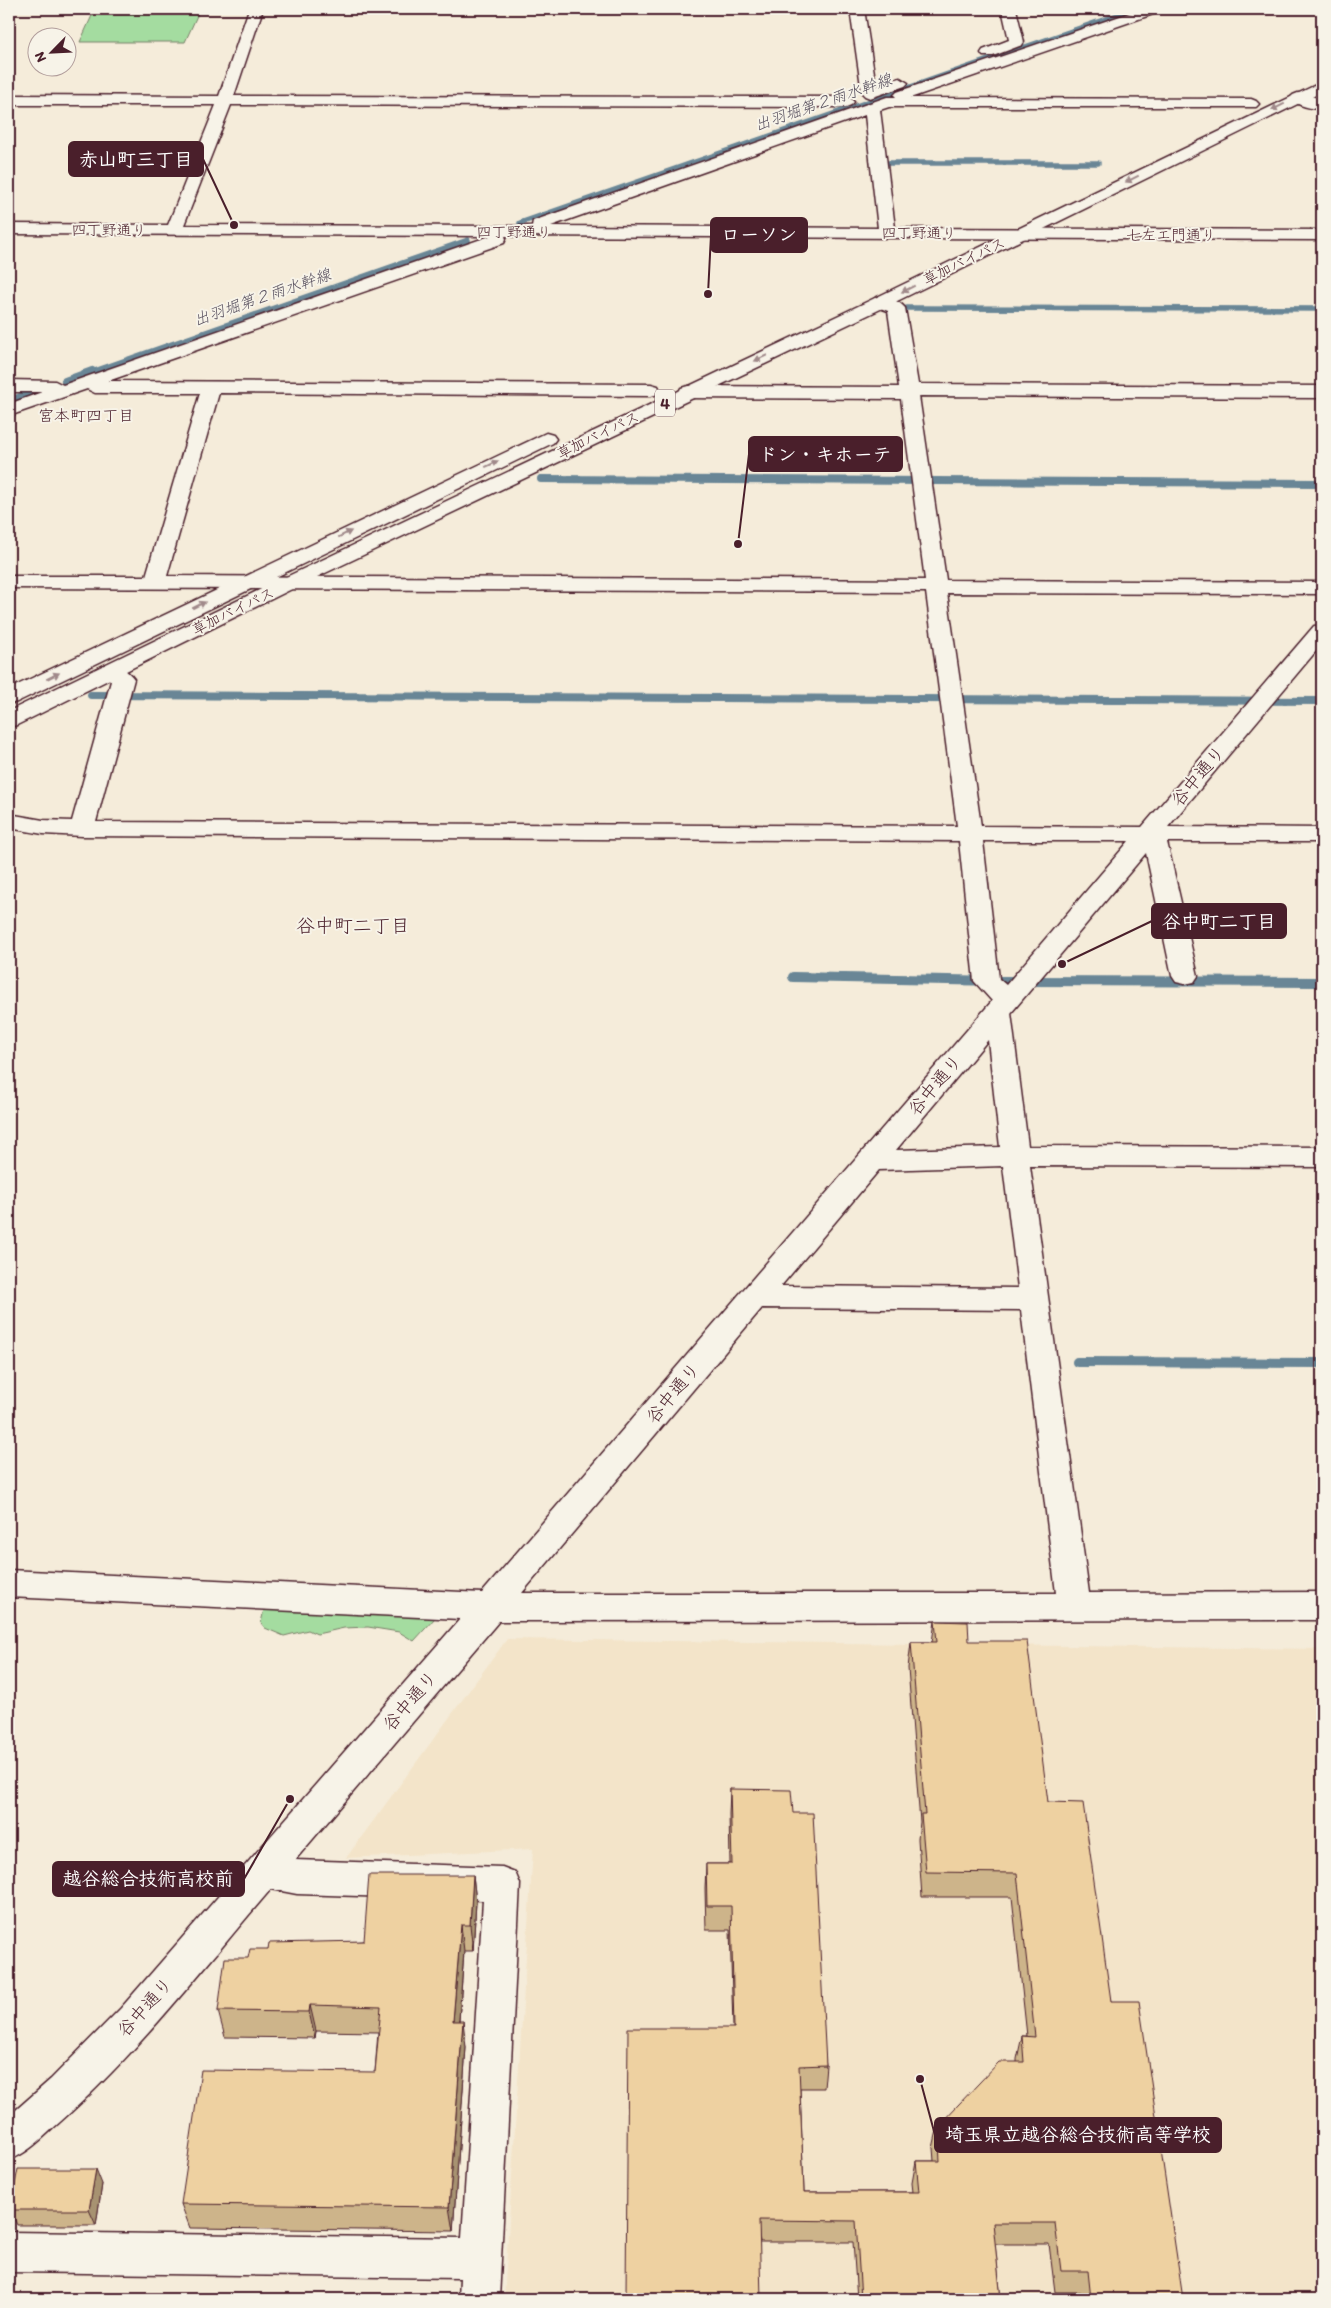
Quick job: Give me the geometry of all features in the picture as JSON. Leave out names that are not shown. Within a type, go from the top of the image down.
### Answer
[{"type":"main road","points":[[174,230],[225,101],[256,9]]},
{"type":"main road","points":[[857,9],[870,93],[1017,42],[1009,9]]},
{"type":"main road","points":[[522,220],[879,104],[1154,9]]},
{"type":"main road","points":[[1089,180],[1322,71]]},
{"type":"main road","name":"草加バイパス","points":[[616,406],[651,390],[680,381],[881,302],[1015,226],[1322,86]]},
{"type":"main road","points":[[1298,98],[1315,104],[1322,104]]},
{"type":"main road","points":[[9,100],[846,102],[9,410]]},
{"type":"main road","points":[[879,104],[1251,104]]},
{"type":"main road","points":[[879,104],[887,233]]},
{"type":"main road","name":"四丁野通り","points":[[9,229],[472,231],[522,220],[887,233],[980,234]]},
{"type":"main road","name":"草加バイパス","points":[[944,251],[980,234],[1015,226]]},
{"type":"main road","name":"七左エ門通り","points":[[1015,226],[1322,235]]},
{"type":"main road","points":[[881,302],[896,308],[910,392],[937,586],[988,981],[1002,1006],[1015,1156],[1074,1606]]},
{"type":"main road","points":[[13,388],[64,371]]},
{"type":"main road","points":[[680,381],[910,392],[1322,392]]},
{"type":"main road","name":"草加バイパス","points":[[9,720],[292,582],[680,381]]},
{"type":"main road","points":[[13,388],[651,390]]},
{"type":"main road","points":[[155,582],[211,388]]},
{"type":"main road","name":"草加バイパス","points":[[9,697],[563,431]]},
{"type":"main road","points":[[9,582],[1322,588]]},
{"type":"main road","name":"谷中通り","points":[[9,2141],[65,2092],[134,2021],[1002,1006],[1151,835],[1322,631]]},
{"type":"main road","points":[[82,829],[123,679],[112,671]]},
{"type":"main road","points":[[9,821],[44,827],[82,829],[1322,835]]},
{"type":"main road","points":[[1151,835],[1185,976]]},
{"type":"main road","points":[[872,1160],[1015,1156],[1322,1157]]},
{"type":"main road","points":[[754,1297],[1034,1299]]},
{"type":"main road","points":[[9,1583],[490,1606],[1322,1606]]},
{"type":"main road","points":[[264,1871],[297,1877],[502,1884],[479,2299]]},
{"type":"main road","points":[[9,2252],[481,2258]]},
{"type":"shaded area","points":[[507,1639],[1322,1649],[1322,2299],[504,2299],[533,1849],[346,1858]]},
{"type":"green space","points":[[95,9],[200,9],[185,42],[80,42]]},
{"type":"green space","points":[[264,1609],[435,1618],[414,1641],[399,1632],[368,1627],[344,1628],[317,1634],[308,1630],[284,1636],[265,1628],[261,1623]]},
{"type":"building","points":[[935,1621],[968,1622],[969,1641],[1027,1641],[1048,1802],[1083,1803],[1111,2001],[1139,2001],[1183,2299],[1091,2299],[1088,2271],[1061,2271],[1055,2223],[993,2223],[1001,2299],[861,2299],[856,2221],[759,2220],[761,2299],[626,2299],[628,2028],[734,2028],[731,1906],[707,1906],[706,1864],[732,1864],[730,1789],[791,1790],[793,1813],[813,1813],[826,2065],[799,2066],[804,2192],[919,2192],[916,2161],[940,2161],[938,2126],[999,2062],[1024,2062],[1022,2036],[1035,2037],[1017,1873],[926,1872],[921,1814],[925,1814],[911,1642],[937,1642]]},
{"type":"building","points":[[369,1875],[473,1875],[470,1925],[461,1925],[453,2021],[463,2021],[449,2207],[181,2204],[201,2070],[375,2072],[381,2007],[310,2005],[309,2012],[218,2011],[225,1958],[248,1958],[250,1949],[268,1949],[269,1943],[364,1941]]},
{"type":"building","points":[[18,2169],[96,2169],[89,2210],[10,2210]]},
{"type":"waterway","name":"出羽堀第２雨水幹線","points":[[520,223],[1135,9]]},
{"type":"waterway","points":[[887,163],[1098,163]]},
{"type":"waterway","name":"出羽堀第２雨水幹線","points":[[89,373],[468,240]]},
{"type":"waterway","points":[[907,308],[1322,309]]},
{"type":"waterway","name":"出羽堀第２雨水幹線","points":[[65,381],[92,371]]},
{"type":"waterway","name":"出羽堀第２雨水幹線","points":[[9,401],[30,394]]},
{"type":"waterway","points":[[541,479],[1322,483]]},
{"type":"waterway","points":[[91,695],[1322,701]]},
{"type":"waterway","points":[[793,977],[999,981],[1322,982]]},
{"type":"waterway","points":[[1077,1362],[1322,1363]]},
{"type":"place","name":"赤山町三丁目","points":[[234,225]]},
{"type":"place","name":"ローソン","points":[[708,294]]},
{"type":"place","name":"ドン・キホーテ","points":[[738,544]]},
{"type":"place","name":"谷中町二丁目","points":[[1062,964]]},
{"type":"place","name":"越谷総合技術高校前","points":[[290,1799]]},
{"type":"place","name":"埼玉県立越谷総合技術高等学校","points":[[920,2079]]},
{"type":"district","name":"宮本町四丁目","points":[[86,415]]},
{"type":"district","name":"谷中町二丁目","points":[[353,925]]}]
